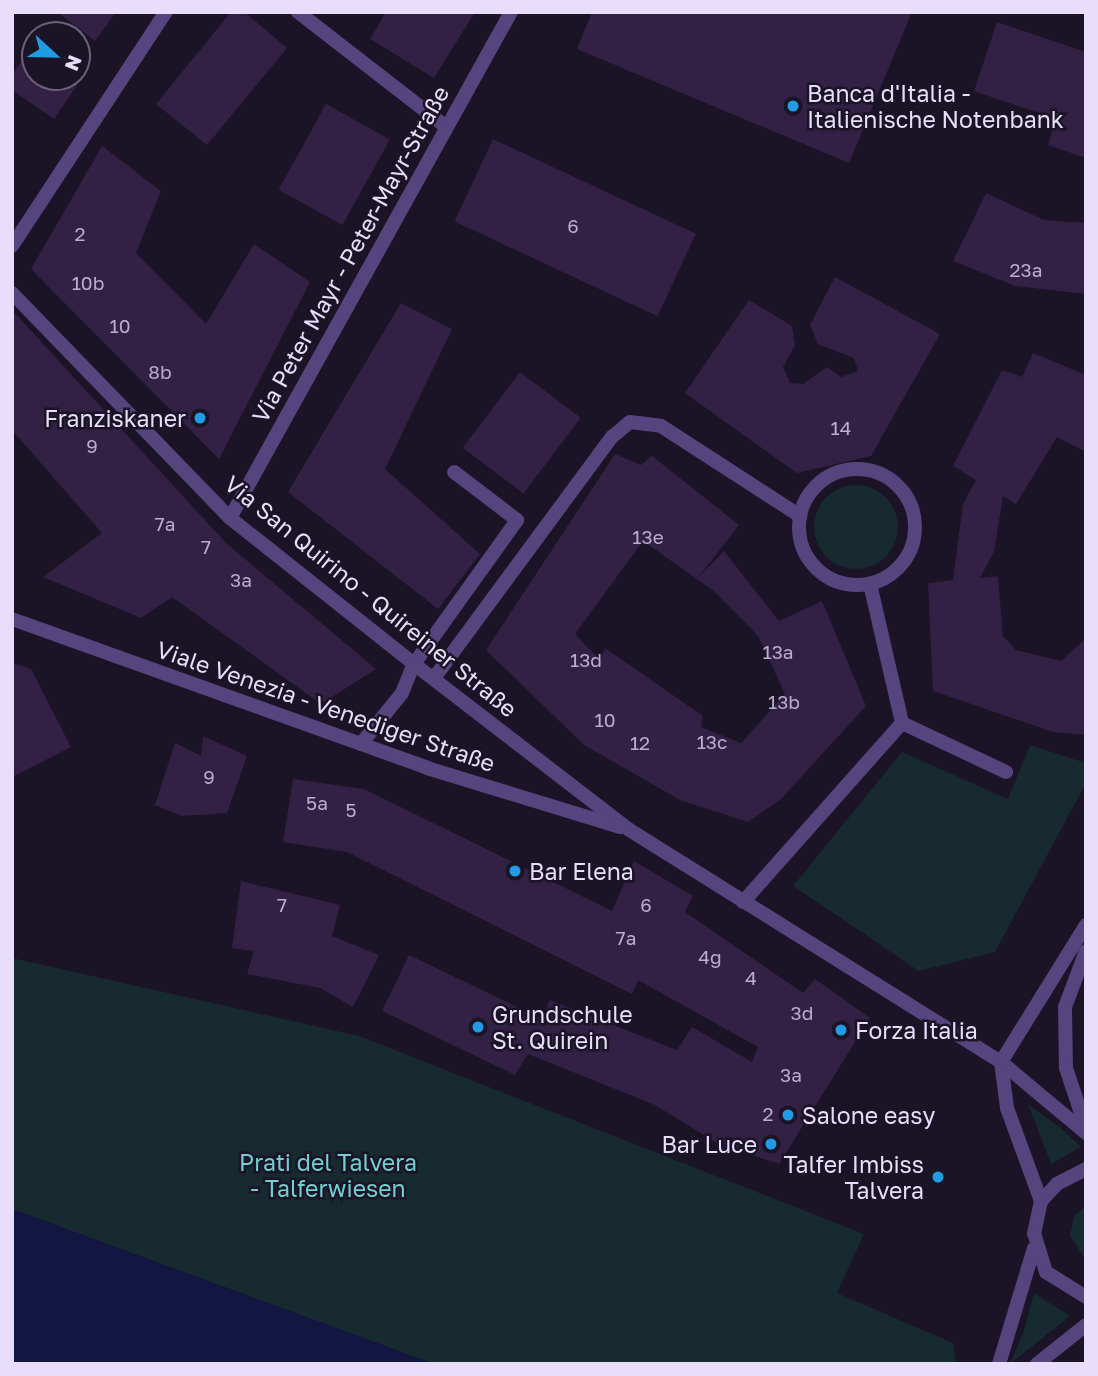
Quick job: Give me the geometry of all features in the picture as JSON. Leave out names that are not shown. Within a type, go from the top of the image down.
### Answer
[{"type":"street","points":[[12,246],[166,12]]},
{"type":"street","points":[[298,12],[445,126]]},
{"type":"street","name":"Via Peter Mayr - Peter-Mayr-Straße","points":[[230,518],[445,126],[511,12]]},
{"type":"street","name":"Via San Quirino - Quireiner Straße","points":[[12,293],[230,518],[628,829]]},
{"type":"street","points":[[434,678],[612,437],[630,422],[661,426],[800,516]]},
{"type":"street","points":[[853,468],[891,479],[913,509],[916,529],[902,564],[870,584],[841,583],[816,569],[799,536],[800,516],[818,483],[835,473],[853,468]]},
{"type":"street","points":[[361,744],[402,693],[414,664],[517,520],[454,472]]},
{"type":"street","points":[[870,584],[902,723]]},
{"type":"street","name":"Viale Venezia - Venediger Straße","points":[[12,619],[361,744],[628,829]]},
{"type":"street","points":[[902,723],[1006,772]]},
{"type":"street","points":[[743,902],[902,723]]},
{"type":"street","points":[[628,829],[1001,1062],[1086,1130]]},
{"type":"street","points":[[999,1364],[1034,1248],[1041,1201],[1007,1108],[1001,1062],[1086,925]]},
{"type":"street","points":[[1086,951],[1065,1007],[1066,1068],[1086,1130]]},
{"type":"street","points":[[1041,1201],[1056,1184],[1086,1169]]},
{"type":"street","points":[[1034,1248],[1055,1280],[1086,1297]]},
{"type":"street","points":[[1037,1364],[1086,1325]]},
{"type":"green space","points":[[848,485],[864,485],[880,492],[891,503],[898,519],[895,543],[886,557],[864,569],[848,569],[832,562],[821,551],[814,535],[814,519],[821,503],[832,492]]},
{"type":"green space","points":[[1030,745],[1086,763],[1086,783],[995,952],[919,971],[793,886],[902,752],[1008,799]]},
{"type":"green space","name":"Prati del Talvera - Talferwiesen","points":[[12,958],[359,1036],[864,1234],[837,1293],[953,1343],[956,1364],[433,1364],[12,1209]]},
{"type":"green space","points":[[1028,1104],[1061,1128],[1081,1147],[1051,1164]]},
{"type":"green space","points":[[1086,1205],[1086,1260],[1070,1236],[1074,1216]]},
{"type":"green space","points":[[1034,1293],[1070,1316],[1010,1364],[1023,1333]]},
{"type":"shaded area","points":[[12,1209],[429,1362],[433,1364],[12,1364]]},
{"type":"building","points":[[57,12],[116,12],[95,41],[91,38],[91,21],[69,21]]},
{"type":"building","points":[[231,12],[244,12],[287,48],[207,145],[156,104]]},
{"type":"building","points":[[386,12],[475,12],[434,78],[370,39]]},
{"type":"building","name":"Banca d'Italia - Italienische Notenbank","points":[[592,12],[912,12],[849,163],[577,49]]},
{"type":"building","points":[[997,22],[1086,52],[1086,158],[1048,145],[1056,119],[974,91]]},
{"type":"building","points":[[21,62],[21,91],[73,91],[54,119],[12,90],[12,75]]},
{"type":"building","points":[[326,104],[390,139],[342,225],[278,190]]},
{"type":"building","points":[[493,139],[696,234],[658,316],[455,221]]},
{"type":"building","points":[[102,146],[161,191],[136,253],[206,324],[254,244],[310,282],[219,459],[31,269]]},
{"type":"building","points":[[986,193],[1044,220],[1086,223],[1086,294],[1015,286],[953,261]]},
{"type":"building","points":[[835,277],[940,334],[871,456],[797,473],[685,393],[749,300],[792,326],[795,345],[783,367],[790,383],[803,384],[827,367],[841,377],[858,371],[854,358],[818,344],[810,325]]},
{"type":"building","points":[[401,303],[452,329],[385,469],[480,554],[438,609],[288,492]]},
{"type":"building","points":[[12,310],[227,544],[376,669],[321,704],[172,597],[141,618],[43,577],[102,533],[12,430]]},
{"type":"building","points":[[1033,353],[1086,375],[1086,452],[1057,437],[1016,504],[1003,496],[994,552],[980,578],[998,576],[1003,636],[1016,650],[1061,661],[1086,638],[1086,735],[1053,732],[933,691],[928,583],[953,580],[963,504],[976,480],[953,466],[1002,370],[1022,377]]},
{"type":"building","points":[[520,372],[581,418],[524,494],[463,448]]},
{"type":"building","points":[[615,454],[641,465],[652,456],[739,525],[697,579],[724,551],[779,621],[822,601],[866,706],[781,799],[748,822],[680,800],[584,745],[486,650]],"holes":[[[643,541],[715,592],[758,636],[785,694],[741,743],[701,727],[703,716],[605,648],[600,660],[575,634]]]},
{"type":"building","points":[[12,663],[31,669],[71,747],[12,777]]},
{"type":"building","points":[[203,736],[247,756],[227,813],[182,816],[155,805],[175,743],[201,756]]},
{"type":"building","points":[[293,779],[364,789],[612,911],[634,861],[693,896],[685,912],[803,993],[815,979],[870,1018],[779,1164],[717,1143],[655,1105],[528,1054],[515,1075],[382,1011],[409,955],[542,1019],[550,1000],[677,1050],[692,1027],[752,1062],[758,1047],[638,980],[632,994],[347,852],[283,842]]},
{"type":"building","points":[[241,881],[340,905],[332,936],[379,955],[353,1007],[320,988],[247,974],[254,951],[232,948]]},
{"type":"place","name":"Banca d'Italia - Italienische Notenbank","points":[[793,106]]},
{"type":"place","name":"Franziskaner","points":[[200,418]]},
{"type":"place","name":"Bar Elena","points":[[515,871]]},
{"type":"place","name":"Grundschule St. Quirein","points":[[478,1027]]},
{"type":"place","name":"Forza Italia","points":[[841,1030]]},
{"type":"place","name":"Salone easy","points":[[788,1115]]},
{"type":"place","name":"Bar Luce","points":[[771,1144]]},
{"type":"place","name":"Talfer Imbiss Talvera","points":[[938,1177]]}]
